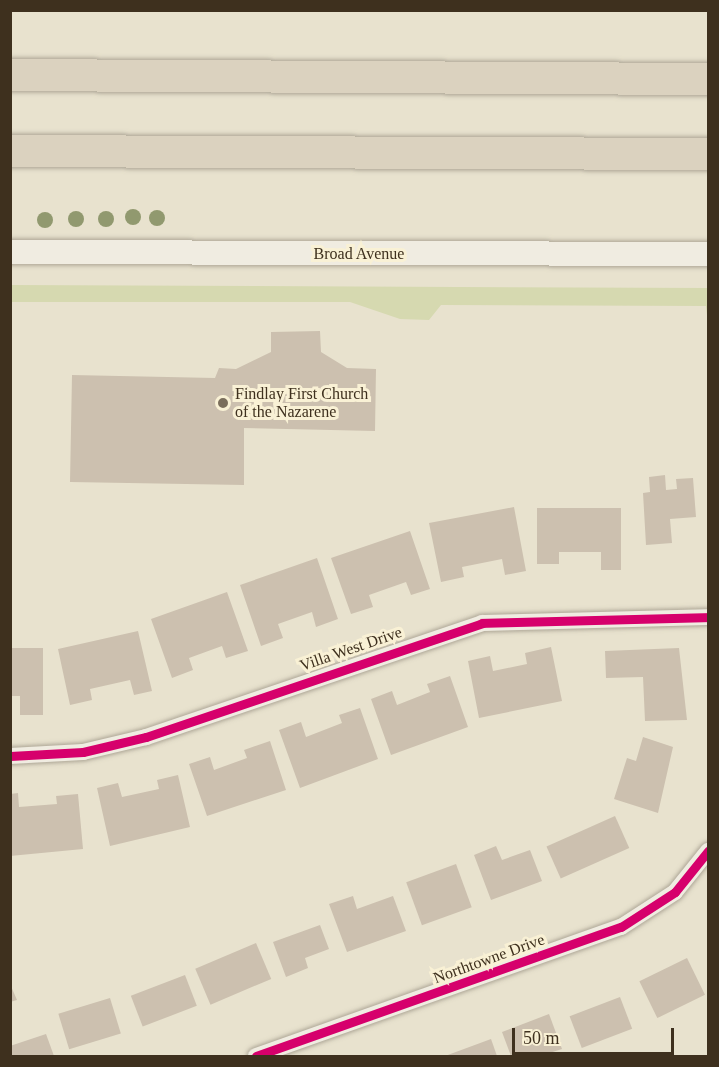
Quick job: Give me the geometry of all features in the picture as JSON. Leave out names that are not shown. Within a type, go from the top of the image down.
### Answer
[{"type":"highway","points":[[10,75],[708,79]]},
{"type":"highway","points":[[10,151],[708,154]]},
{"type":"main road","name":"Broad Avenue","points":[[10,252],[708,254]]},
{"type":"street","name":"Villa West Drive","points":[[10,756],[83,752],[146,737],[482,623],[708,617]]},
{"type":"street","name":"Northtowne Drive","points":[[256,1056],[628,924],[675,892],[708,851]]},
{"type":"green space","points":[[11,285],[708,288],[708,324],[706,306],[441,305],[429,320],[400,319],[350,302],[11,302]]},
{"type":"building","name":"Findlay First Church of the Nazarene","points":[[320,331],[321,352],[347,368],[376,369],[375,431],[244,428],[244,485],[70,482],[72,375],[215,378],[219,368],[236,369],[271,352],[271,332]]},
{"type":"building","points":[[665,475],[666,490],[677,489],[676,479],[693,478],[696,517],[670,519],[672,543],[646,545],[643,493],[650,492],[649,477]]},
{"type":"building","points":[[514,507],[526,571],[505,575],[502,559],[462,567],[464,577],[441,582],[429,523]]},
{"type":"building","points":[[537,508],[621,508],[621,570],[601,570],[601,552],[559,552],[559,564],[537,564]]},
{"type":"building","points":[[410,531],[430,589],[411,595],[406,582],[369,595],[373,607],[351,614],[331,558]]},
{"type":"building","points":[[317,558],[338,619],[316,627],[312,612],[278,624],[283,638],[261,646],[240,585]]},
{"type":"building","points":[[227,592],[248,651],[226,658],[222,646],[189,658],[193,670],[172,678],[151,619]]},
{"type":"building","points":[[138,631],[152,691],[134,695],[130,680],[90,689],[92,700],[70,705],[58,649]]},
{"type":"building","points":[[551,647],[562,701],[479,718],[468,661],[490,656],[493,671],[527,664],[525,653]]},
{"type":"building","points":[[10,648],[43,648],[43,715],[20,715],[20,696],[10,696]]},
{"type":"building","points":[[679,648],[687,720],[645,721],[643,677],[606,678],[605,651]]},
{"type":"building","points":[[450,676],[468,727],[391,755],[371,699],[392,691],[397,705],[430,692],[427,684]]},
{"type":"building","points":[[360,708],[378,759],[300,788],[279,730],[301,722],[306,737],[342,723],[339,715]]},
{"type":"building","points":[[643,737],[673,747],[658,813],[614,799],[627,758],[636,761]]},
{"type":"building","points":[[270,741],[286,790],[207,816],[189,764],[210,757],[214,770],[247,758],[244,750]]},
{"type":"building","points":[[178,775],[190,827],[110,846],[97,788],[118,783],[122,797],[159,789],[157,780]]},
{"type":"building","points":[[18,793],[19,807],[57,804],[56,796],[78,794],[83,849],[10,856],[10,794]]},
{"type":"building","points":[[615,816],[629,848],[561,878],[546,847]]},
{"type":"building","points":[[496,846],[502,860],[530,850],[542,881],[491,900],[474,855]]},
{"type":"building","points":[[456,864],[472,907],[422,925],[406,882]]},
{"type":"building","points":[[353,896],[357,909],[393,896],[406,931],[347,952],[329,904]]},
{"type":"building","points":[[320,925],[329,949],[305,958],[308,968],[286,977],[273,942]]},
{"type":"building","points":[[256,943],[271,979],[210,1005],[195,969]]},
{"type":"building","points":[[687,958],[705,995],[657,1018],[639,981]]},
{"type":"building","points":[[185,975],[197,1006],[143,1027],[131,996]]},
{"type":"building","points":[[10,984],[17,1000],[10,1002]]},
{"type":"building","points":[[620,997],[632,1029],[582,1048],[570,1016]]},
{"type":"building","points":[[110,998],[121,1033],[69,1049],[58,1014]]},
{"type":"building","points":[[549,1014],[562,1049],[540,1056],[511,1056],[502,1032]]},
{"type":"building","points":[[46,1034],[54,1056],[10,1056],[10,1046]]},
{"type":"building","points":[[491,1039],[497,1056],[445,1056]]},
{"type":"cycle path","points":[[10,756],[83,752],[146,737],[482,623],[708,617]]},
{"type":"cycle path","points":[[256,1056],[621,927],[675,892],[708,851]]},
{"type":"place","name":"Findlay First Church of the Nazarene","points":[[223,403]]}]
